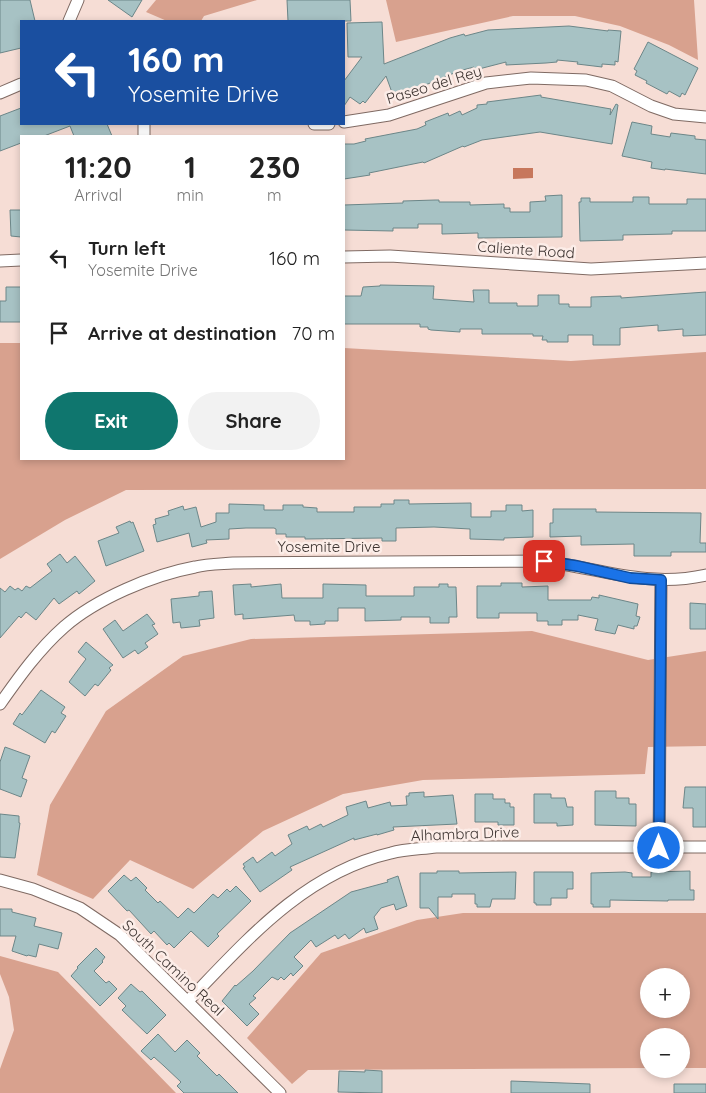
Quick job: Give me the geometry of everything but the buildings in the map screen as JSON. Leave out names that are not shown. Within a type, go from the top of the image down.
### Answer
[{"type":"street","points":[[69,20],[78,0]]},
{"type":"street","name":"Paseo del Rey","points":[[345,122],[389,115],[486,83],[531,78],[586,80],[612,86],[651,106],[674,114],[706,117]]},
{"type":"street","points":[[0,93],[20,84]]},
{"type":"street","name":"Caliente Road","points":[[345,257],[390,256],[591,269],[706,262]]},
{"type":"street","points":[[0,260],[20,260]]},
{"type":"street","name":"Yosemite Drive","points":[[0,704],[30,663],[64,627],[101,601],[150,580],[195,566],[233,562],[544,561],[630,578],[661,580],[706,575]]},
{"type":"street","points":[[659,848],[661,580]]},
{"type":"street","name":"Alhambra Drive","points":[[188,1001],[242,946],[286,906],[315,884],[349,866],[391,853],[436,847],[706,847]]},
{"type":"street","name":"South Camino Real","points":[[0,880],[33,889],[80,908],[120,935],[280,1093]]},
{"type":"shaded area","points":[[156,0],[257,0],[204,16],[202,20],[165,20],[146,12]]},
{"type":"shaded area","points":[[386,0],[694,0],[698,60],[669,45],[620,26],[575,16],[513,16],[396,42]]},
{"type":"shaded area","points":[[513,168],[533,168],[533,178],[513,179]]},
{"type":"shaded area","points":[[0,343],[20,343],[20,460],[345,460],[345,348],[571,361],[706,352],[706,489],[126,490],[65,520],[0,559]]},
{"type":"shaded area","points":[[532,631],[648,660],[706,651],[706,746],[648,747],[645,774],[423,780],[343,794],[263,831],[193,889],[130,860],[93,899],[37,875],[50,805],[106,711],[183,656],[251,639]]},
{"type":"shaded area","points":[[463,913],[706,913],[706,1068],[690,1068],[690,1028],[640,1028],[640,1068],[308,1070],[292,1084],[247,1038],[321,953],[417,920]]},
{"type":"shaded area","points":[[0,956],[58,972],[176,1093],[0,1093],[0,1069],[14,1030],[9,997],[0,974]]},
{"type":"route","points":[[544,561],[630,578],[661,580],[659,848]]}]
